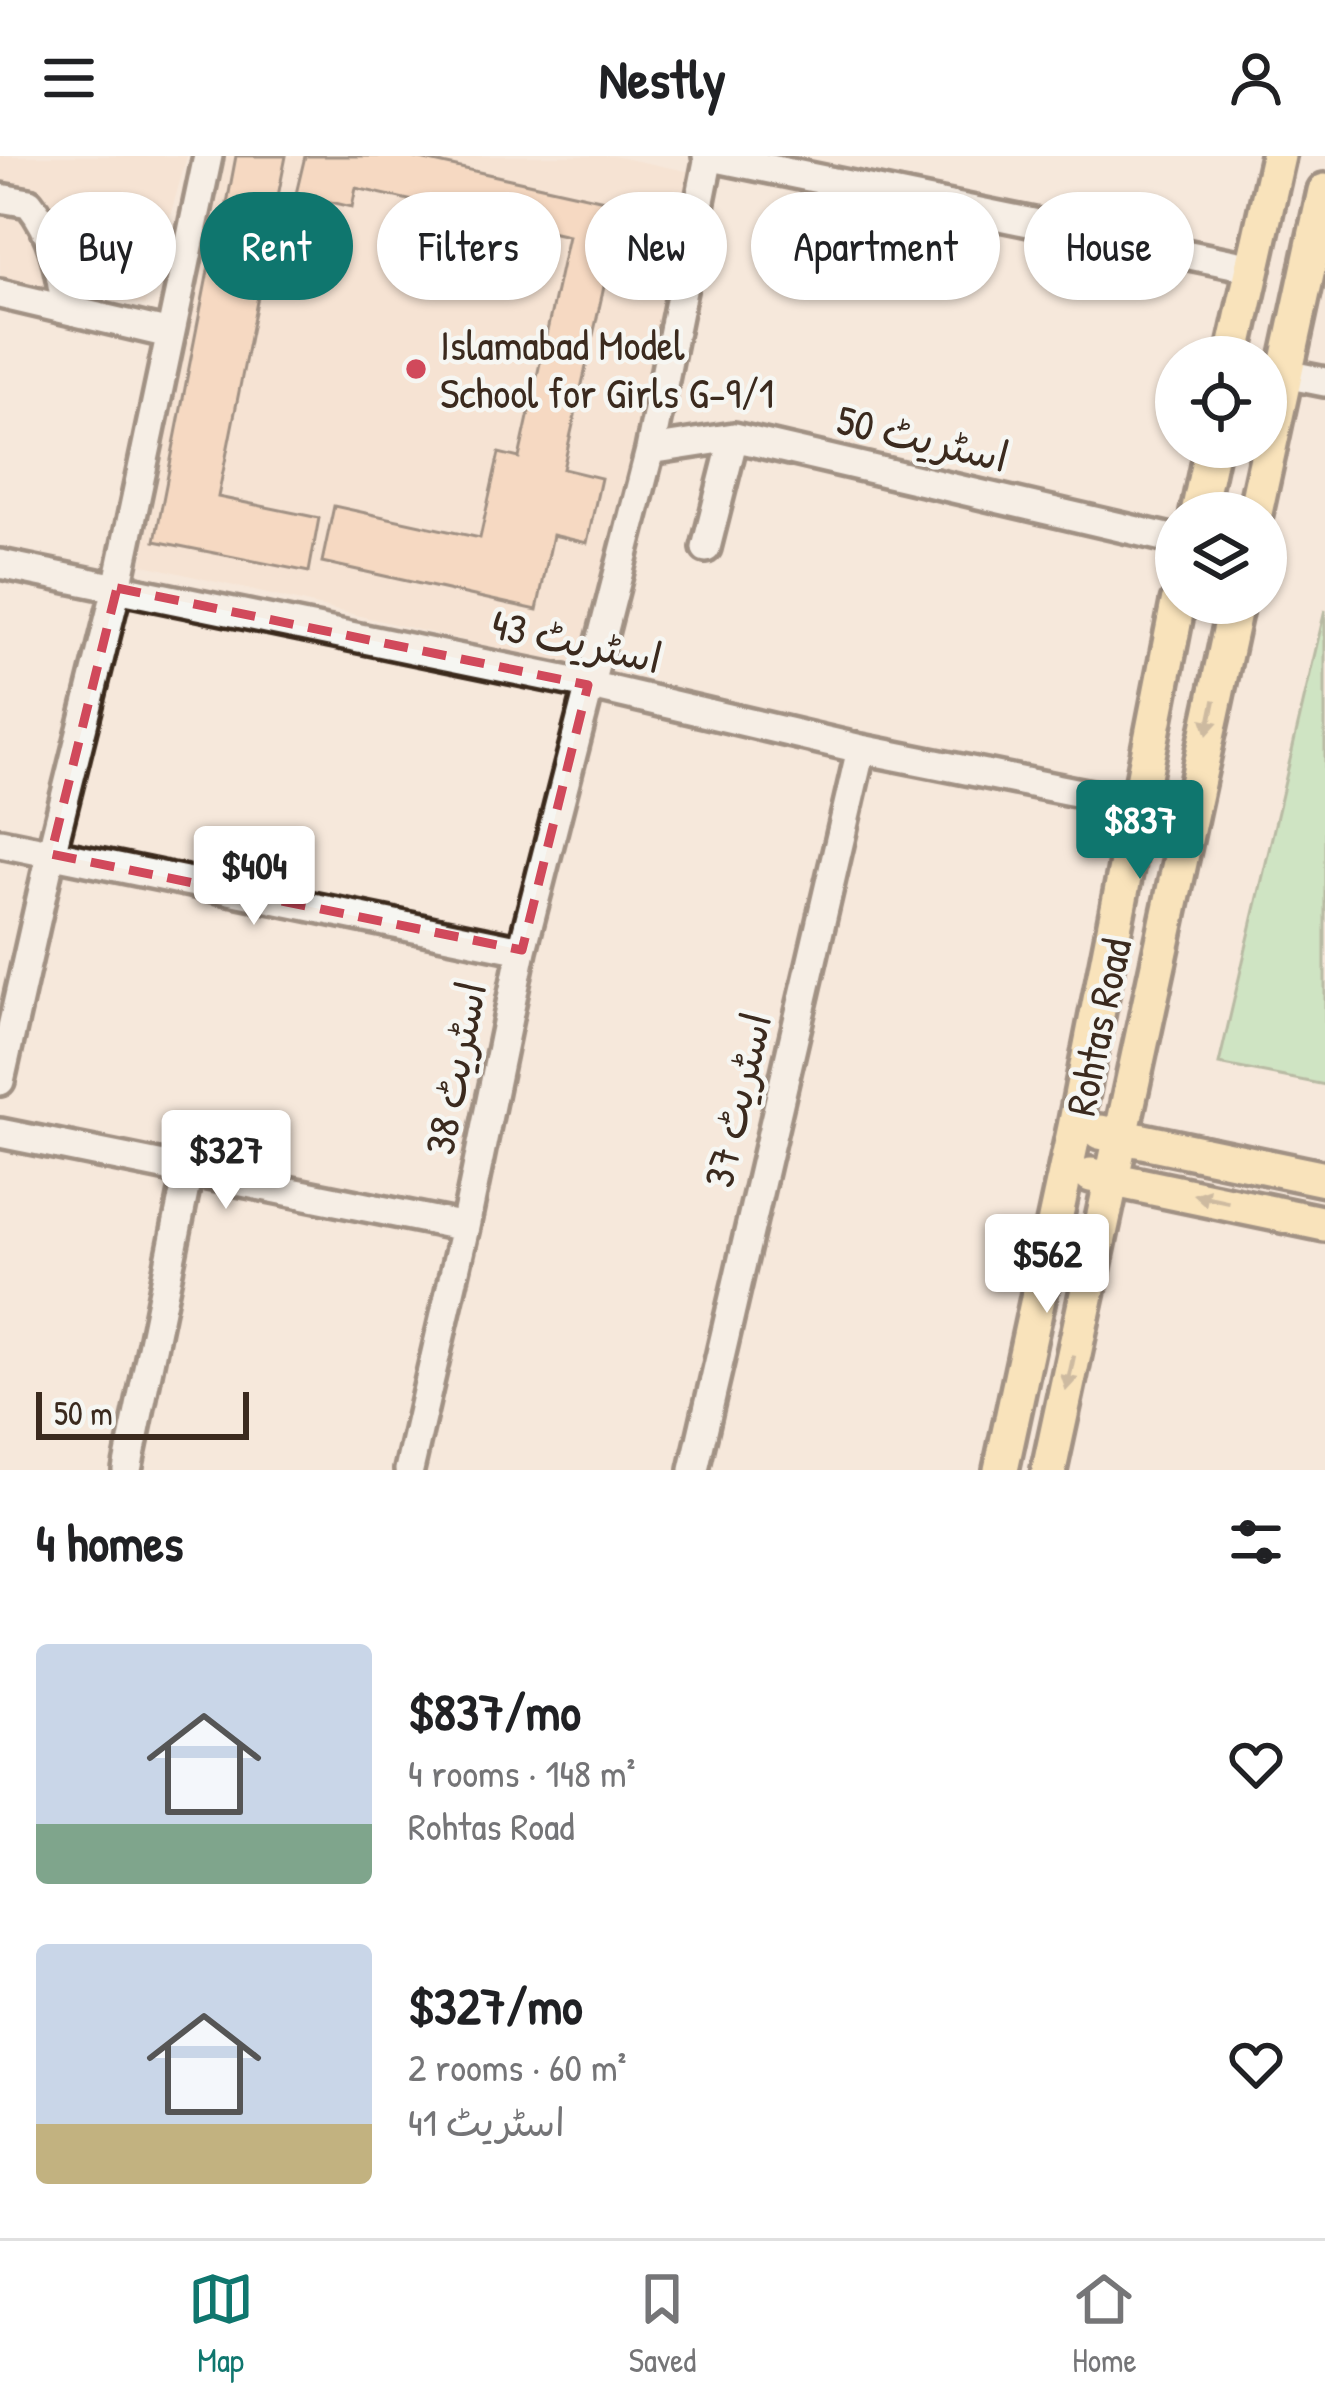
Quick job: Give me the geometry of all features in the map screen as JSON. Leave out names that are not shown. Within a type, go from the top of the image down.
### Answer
[{"type":"main road","points":[[1237,336],[1275,168],[1325,190],[1287,365]]},
{"type":"main road","name":"Rohtas Road","points":[[1001,1470],[1066,1172],[1174,624]]},
{"type":"main road","name":"Rohtas Road","points":[[1049,1470],[1231,624]]},
{"type":"main road","points":[[1075,1127],[1325,1179]]},
{"type":"main road","points":[[1066,1172],[1112,1177],[1325,1224]]},
{"type":"street","points":[[0,1081],[117,588],[208,156]]},
{"type":"street","points":[[709,156],[1252,268]]},
{"type":"street","name":"اسٹریٹ 38","points":[[409,1470],[521,950],[650,450],[709,156]]},
{"type":"street","points":[[0,198],[29,203],[47,225],[66,309]]},
{"type":"street","points":[[0,294],[170,334]]},
{"type":"street","points":[[1287,374],[1325,382]]},
{"type":"street","points":[[706,548],[734,437]]},
{"type":"street","name":"اسٹریٹ 50","points":[[650,450],[734,437],[1155,535]]},
{"type":"street","name":"اسٹریٹ 43","points":[[0,564],[1136,804]]},
{"type":"street","name":"اسٹریٹ 37","points":[[694,1470],[861,749]]},
{"type":"street","points":[[0,843],[521,950]]},
{"type":"street","points":[[0,1133],[465,1227]]},
{"type":"street","points":[[127,1470],[188,1173]]},
{"type":"highlighted area","points":[[117,588],[588,685],[522,950],[51,854]]},
{"type":"shaded area","points":[[0,156],[187,156],[176,195],[36,192],[36,285],[0,278]]},
{"type":"shaded area","name":"Islamabad Model School for Girls G-9/1","points":[[223,156],[613,156],[696,173],[692,192],[585,192],[585,300],[667,300],[584,669],[141,564],[200,270],[200,300],[353,300],[353,192],[216,192]]},
{"type":"green space","points":[[1325,610],[1325,1085],[1219,1064]]},
{"type":"building","points":[[236,156],[286,156],[279,192],[229,192]]},
{"type":"building","points":[[305,156],[407,156],[585,196],[585,300],[601,300],[563,469],[601,478],[587,543],[553,535],[537,610],[322,562],[334,506],[480,538],[499,453],[519,458],[554,300],[561,300],[568,236],[561,234],[561,192],[377,193],[356,188],[353,202],[353,192],[296,192]]},
{"type":"building","points":[[202,300],[257,300],[218,497],[319,518],[309,572],[155,541]]},
{"type":"place","name":"Islamabad Model School for Girls G-9/1","points":[[416,369]]}]
